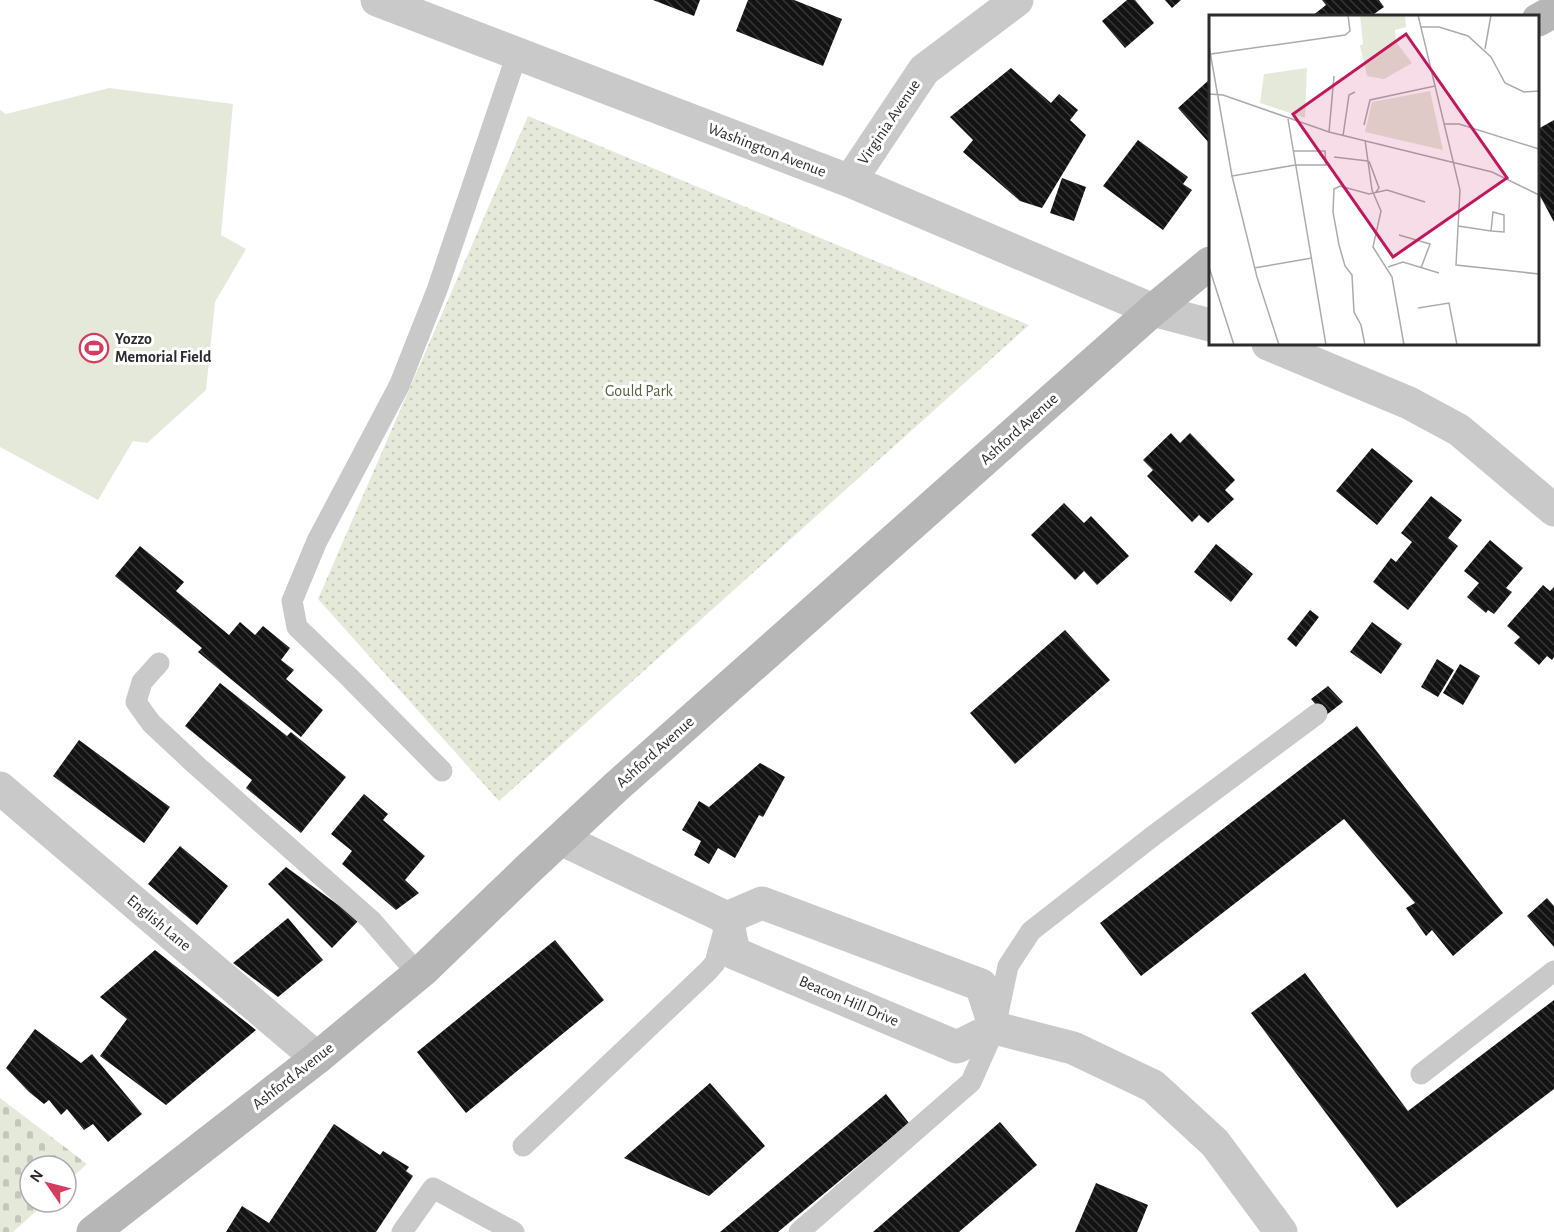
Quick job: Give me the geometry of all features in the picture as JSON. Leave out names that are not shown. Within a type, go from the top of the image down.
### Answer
[{"type":"main road","points":[[1539,19],[1554,11]]},
{"type":"main road","name":"Ashford Avenue","points":[[93,1232],[317,1058],[418,975],[616,787],[1153,310],[1209,264]]},
{"type":"street","name":"Washington Avenue","points":[[377,0],[850,181],[1153,310],[1209,325]]},
{"type":"street","name":"Virginia Avenue","points":[[850,181],[924,70],[1017,0]]},
{"type":"street","points":[[1270,345],[1409,403],[1459,430],[1554,510]]},
{"type":"street","name":"English Lane","points":[[0,788],[317,1058]]},
{"type":"street","points":[[561,839],[727,918],[762,903],[981,985],[995,1028],[1073,1048],[1153,1086],[1215,1143],[1281,1232]]},
{"type":"street","name":"Beacon Hill Drive","points":[[727,918],[734,953],[957,1047],[995,1028]]},
{"type":"lane","points":[[442,771],[297,627],[292,601],[317,541],[399,386],[437,291],[517,54]]},
{"type":"lane","points":[[159,663],[142,682],[136,702],[151,723],[371,920],[418,975]]},
{"type":"lane","points":[[799,1232],[971,1082],[995,1028],[1008,966],[1031,932],[1153,836],[1317,714]]},
{"type":"lane","points":[[523,1146],[715,963],[727,918]]},
{"type":"lane","points":[[1421,1074],[1554,971]]},
{"type":"lane","points":[[402,1232],[433,1188],[514,1232]]},
{"type":"green space","name":"Yozzo Memorial Field","points":[[109,88],[233,104],[221,235],[246,249],[215,302],[206,390],[147,443],[133,441],[98,500],[0,447],[0,110],[6,114]]},
{"type":"green space","name":"Gould Park","points":[[528,116],[1029,325],[499,801],[318,599]]},
{"type":"green space","points":[[0,1098],[74,1154],[18,1154],[18,1214],[33,1214],[13,1232],[0,1232]]},
{"type":"green space","points":[[78,1157],[87,1164],[78,1172]]},
{"type":"building","points":[[653,0],[700,0],[694,16]]},
{"type":"building","points":[[748,0],[794,0],[842,19],[823,66],[736,31]]},
{"type":"building","points":[[1127,0],[1135,0],[1154,23],[1125,48],[1102,21]]},
{"type":"building","points":[[1165,0],[1181,0],[1172,8]]},
{"type":"building","points":[[1322,0],[1379,0],[1384,7],[1372,15],[1313,15],[1326,5]]},
{"type":"building","points":[[1011,68],[1051,103],[1059,94],[1078,110],[1070,120],[1086,135],[1042,208],[1020,201],[963,152],[973,140],[950,117]]},
{"type":"building","points":[[1209,80],[1209,143],[1178,108]]},
{"type":"building","points":[[1554,120],[1554,222],[1539,194],[1539,128]]},
{"type":"building","points":[[1138,140],[1188,177],[1183,184],[1192,190],[1163,230],[1103,186]]},
{"type":"building","points":[[1062,178],[1086,187],[1074,221],[1050,213]]},
{"type":"building","points":[[1171,433],[1180,443],[1190,433],[1235,480],[1225,490],[1234,499],[1208,523],[1199,515],[1192,522],[1147,476],[1153,470],[1143,460]]},
{"type":"building","points":[[1372,448],[1413,481],[1377,525],[1336,491]]},
{"type":"building","points":[[1431,496],[1462,520],[1448,538],[1458,546],[1408,610],[1373,582],[1391,558],[1396,562],[1412,542],[1401,533]]},
{"type":"building","points":[[1064,503],[1084,523],[1091,516],[1129,556],[1097,585],[1084,571],[1075,580],[1031,535]]},
{"type":"building","points":[[1490,540],[1523,568],[1506,588],[1512,592],[1494,614],[1488,610],[1486,613],[1467,597],[1479,583],[1464,571]]},
{"type":"building","points":[[1216,544],[1253,574],[1231,602],[1194,572]]},
{"type":"building","points":[[140,546],[184,582],[176,591],[229,635],[240,622],[255,635],[263,626],[290,648],[281,660],[294,670],[286,679],[323,710],[301,737],[198,652],[202,648],[115,576]]},
{"type":"building","points":[[1543,585],[1550,591],[1554,587],[1554,657],[1552,660],[1547,656],[1539,665],[1514,643],[1520,637],[1507,626]]},
{"type":"building","points":[[1310,610],[1319,617],[1296,647],[1287,639]]},
{"type":"building","points":[[1372,622],[1402,644],[1381,674],[1350,652]]},
{"type":"building","points":[[1065,630],[1110,680],[1015,764],[970,713]]},
{"type":"building","points":[[1437,659],[1454,670],[1438,697],[1421,687]]},
{"type":"building","points":[[1460,664],[1480,676],[1463,705],[1443,693]]},
{"type":"building","points":[[220,683],[287,736],[291,732],[346,777],[301,833],[246,788],[252,780],[185,726]]},
{"type":"building","points":[[1328,686],[1343,702],[1325,716],[1311,699]]},
{"type":"building","points":[[1357,726],[1503,913],[1453,956],[1432,930],[1426,936],[1406,908],[1415,903],[1344,819],[1141,976],[1100,923]]},
{"type":"building","points":[[79,740],[170,807],[144,843],[53,776]]},
{"type":"building","points":[[760,763],[785,777],[763,817],[759,815],[735,858],[718,848],[709,864],[694,855],[701,841],[682,830],[699,801],[709,807]]},
{"type":"building","points":[[364,794],[388,814],[383,820],[425,856],[405,880],[419,893],[396,910],[342,864],[352,851],[331,834]]},
{"type":"building","points":[[180,846],[228,886],[197,925],[148,884]]},
{"type":"building","points":[[286,867],[359,920],[332,948],[268,884]]},
{"type":"building","points":[[1547,898],[1554,906],[1554,947],[1527,916]]},
{"type":"building","points":[[288,918],[323,960],[278,997],[233,963]]},
{"type":"building","points":[[555,940],[604,1000],[466,1113],[417,1052]]},
{"type":"building","points":[[155,950],[256,1030],[166,1105],[100,1056],[127,1019],[100,997]]},
{"type":"building","points":[[1305,973],[1408,1111],[1554,1000],[1554,1089],[1397,1208],[1251,1013]]},
{"type":"building","points":[[35,1029],[81,1063],[92,1054],[142,1114],[108,1142],[93,1124],[84,1130],[67,1109],[61,1115],[49,1100],[44,1104],[6,1068]]},
{"type":"building","points":[[710,1083],[765,1146],[709,1196],[624,1158]]},
{"type":"building","points":[[886,1094],[909,1123],[778,1232],[720,1232]]},
{"type":"building","points":[[1000,1122],[1037,1165],[959,1232],[873,1232]]},
{"type":"building","points":[[334,1124],[380,1155],[383,1151],[409,1167],[406,1171],[413,1176],[376,1232],[226,1232],[242,1206],[269,1223]]},
{"type":"building","points":[[1096,1183],[1148,1205],[1137,1232],[1075,1232]]},
{"type":"place","name":"Yozzo Memorial Field","points":[[94,348]]}]
